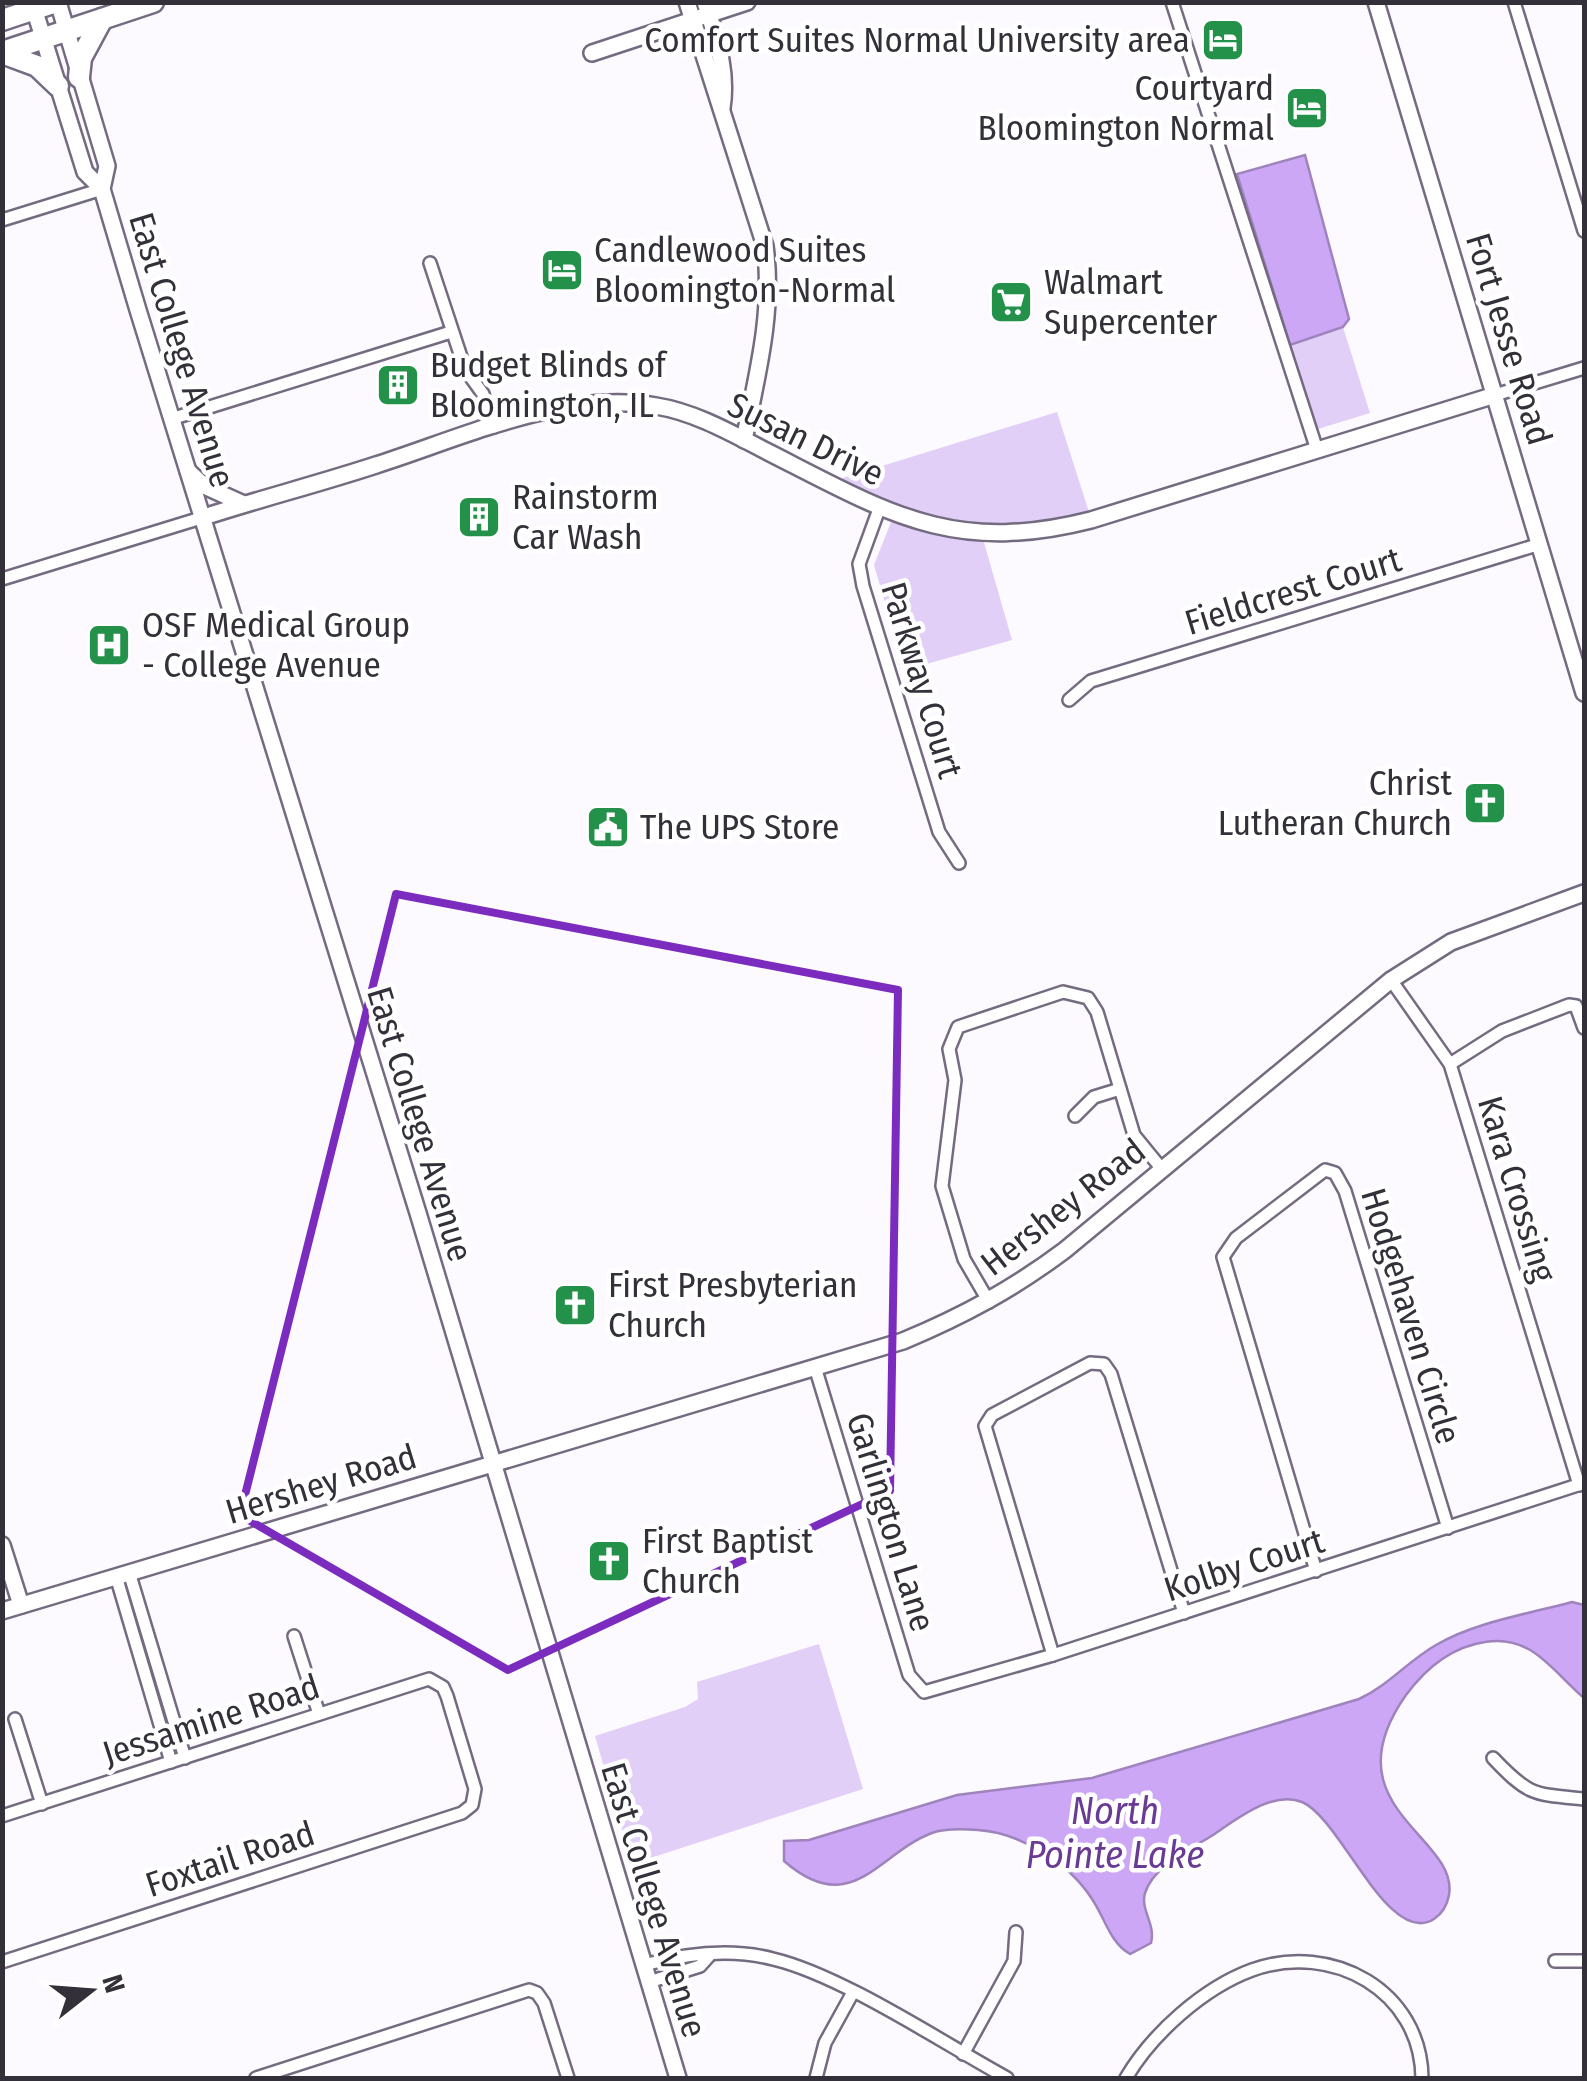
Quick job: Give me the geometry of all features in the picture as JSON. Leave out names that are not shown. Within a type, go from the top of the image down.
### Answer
[{"type":"highway","points":[[2,11],[9,2]]},
{"type":"highway","points":[[2,20],[33,6],[57,2]]},
{"type":"highway","points":[[2,52],[152,2]]},
{"type":"highway","points":[[80,77],[80,58],[102,19]]},
{"type":"highway","points":[[2,52],[37,66],[58,86]]},
{"type":"main road","name":"East College Avenue","points":[[57,2],[106,166],[102,189],[171,420],[418,1213],[490,1464],[678,2078]]},
{"type":"main road","points":[[687,2],[702,12],[722,108],[768,271],[766,325],[744,440]]},
{"type":"main road","points":[[592,54],[702,12],[746,2]]},
{"type":"main road","name":"Fort Jesse Road","points":[[1376,2],[1584,693]]},
{"type":"main road","name":"East College Avenue","points":[[33,6],[85,172],[102,189]]},
{"type":"main road","name":"Susan Drive","points":[[201,518],[575,406],[630,403],[682,412],[879,509],[961,532],[1026,534],[1092,520],[1494,395]]},
{"type":"main road","points":[[186,469],[204,486],[244,504]]},
{"type":"main road","name":"Hershey Road","points":[[2,1611],[903,1341],[989,1302],[1065,1250],[1391,980],[1451,942],[1584,893]]},
{"type":"main road","points":[[2,1545],[20,1605]]},
{"type":"street","points":[[1172,2],[1317,450]]},
{"type":"street","points":[[1514,2],[1584,231]]},
{"type":"street","points":[[2,220],[102,189]]},
{"type":"street","points":[[430,262],[451,332],[494,428]]},
{"type":"street","points":[[171,420],[451,332]]},
{"type":"street","name":"Susan Drive","points":[[1494,395],[1584,368]]},
{"type":"street","name":"Parkway Court","points":[[879,509],[859,564],[863,586],[940,832],[959,864]]},
{"type":"street","name":"Susan Drive","points":[[2,579],[201,518]]},
{"type":"street","name":"Fieldcrest Court","points":[[1069,700],[1090,682],[1540,544]]},
{"type":"street","name":"Kara Crossing","points":[[1391,980],[1450,1064],[1582,1484]]},
{"type":"street","points":[[989,1302],[964,1259],[942,1186],[955,1080],[950,1041],[965,1022],[1063,992],[1080,994],[1096,1012],[1134,1135],[1160,1168]]},
{"type":"street","points":[[1450,1064],[1502,1031],[1569,1005],[1576,1006],[1584,1028]]},
{"type":"street","points":[[1075,1116],[1094,1097],[1120,1089]]},
{"type":"street","name":"Hodgehaven Circle","points":[[1316,1571],[1224,1257],[1236,1238],[1326,1170],[1335,1173],[1345,1191],[1448,1528]]},
{"type":"street","points":[[1053,1655],[985,1426],[992,1415],[1090,1363],[1104,1364],[1111,1374],[1184,1613]]},
{"type":"street","name":"Garlington Lane","points":[[816,1367],[909,1675],[919,1690]]},
{"type":"street","name":"Kolby Court","points":[[919,1690],[932,1692],[1053,1655],[1582,1484]]},
{"type":"street","points":[[122,1574],[146,1654],[171,1762]]},
{"type":"street","points":[[294,1636],[319,1714]]},
{"type":"street","points":[[146,1654],[185,1758]]},
{"type":"street","name":"Jessamine Road","points":[[2,1816],[422,1680],[436,1682],[446,1696],[475,1789],[472,1805]]},
{"type":"street","points":[[15,1719],[42,1804]]},
{"type":"street","points":[[1493,1758],[1522,1788],[1534,1794],[1584,1799]]},
{"type":"street","name":"Foxtail Road","points":[[2,1962],[462,1813],[472,1805]]},
{"type":"street","points":[[963,2054],[1014,1962],[1016,1932]]},
{"type":"street","points":[[646,1974],[696,1952],[771,1958],[852,1994],[1007,2078]]},
{"type":"street","points":[[1555,1961],[1584,1960]]},
{"type":"street","points":[[1126,2078],[1156,2039],[1214,1989],[1257,1968],[1285,1963],[1343,1968],[1374,1982],[1410,2022],[1420,2047],[1422,2078]]},
{"type":"street","points":[[256,2078],[497,2000],[536,1992],[568,2078]]},
{"type":"street","points":[[816,2078],[825,2043],[852,1994]]},
{"type":"highlighted area","points":[[396,894],[898,990],[890,1491],[508,1670],[240,1515]]},
{"type":"shaded area","points":[[1343,327],[1370,413],[1318,429],[1290,345]]},
{"type":"shaded area","points":[[1057,412],[1089,512],[1034,524],[979,525],[1012,640],[905,670],[874,565],[891,522],[834,494],[843,478]]},
{"type":"shaded area","points":[[819,1644],[863,1789],[632,1864],[595,1736],[685,1707],[698,1699],[697,1682]]},
{"type":"water","points":[[1305,155],[1349,319],[1343,327],[1290,345],[1237,174]]},
{"type":"water","name":"North Pointe Lake","points":[[1572,1602],[1584,1605],[1584,1698],[1529,1649],[1501,1641],[1485,1642],[1450,1654],[1422,1676],[1406,1695],[1386,1733],[1381,1765],[1388,1792],[1447,1874],[1446,1906],[1434,1919],[1417,1923],[1399,1915],[1382,1899],[1317,1813],[1291,1799],[1256,1808],[1156,1874],[1145,1893],[1151,1943],[1130,1954],[1117,1943],[1092,1899],[1071,1873],[1027,1844],[994,1832],[955,1829],[932,1833],[863,1877],[846,1883],[828,1884],[808,1878],[784,1861],[784,1841],[809,1840],[957,1795],[1092,1778],[1359,1699],[1451,1637],[1485,1624]]},
{"type":"place","name":"Comfort Suites Normal University area","points":[[1223,40]]},
{"type":"place","name":"Courtyard Bloomington Normal","points":[[1307,108]]},
{"type":"place","name":"Candlewood Suites Bloomington-Normal","points":[[562,270]]},
{"type":"place","name":"Walmart Supercenter","points":[[1011,302]]},
{"type":"place","name":"Budget Blinds of Bloomington, IL","points":[[398,385]]},
{"type":"place","name":"Rainstorm Car Wash","points":[[479,517]]},
{"type":"place","name":"OSF Medical Group - College Avenue","points":[[109,645]]},
{"type":"place","name":"Christ Lutheran Church","points":[[1485,803]]},
{"type":"place","name":"The UPS Store","points":[[608,827]]},
{"type":"place","name":"First Presbyterian Church","points":[[575,1305]]},
{"type":"place","name":"First Baptist Church","points":[[609,1561]]}]
